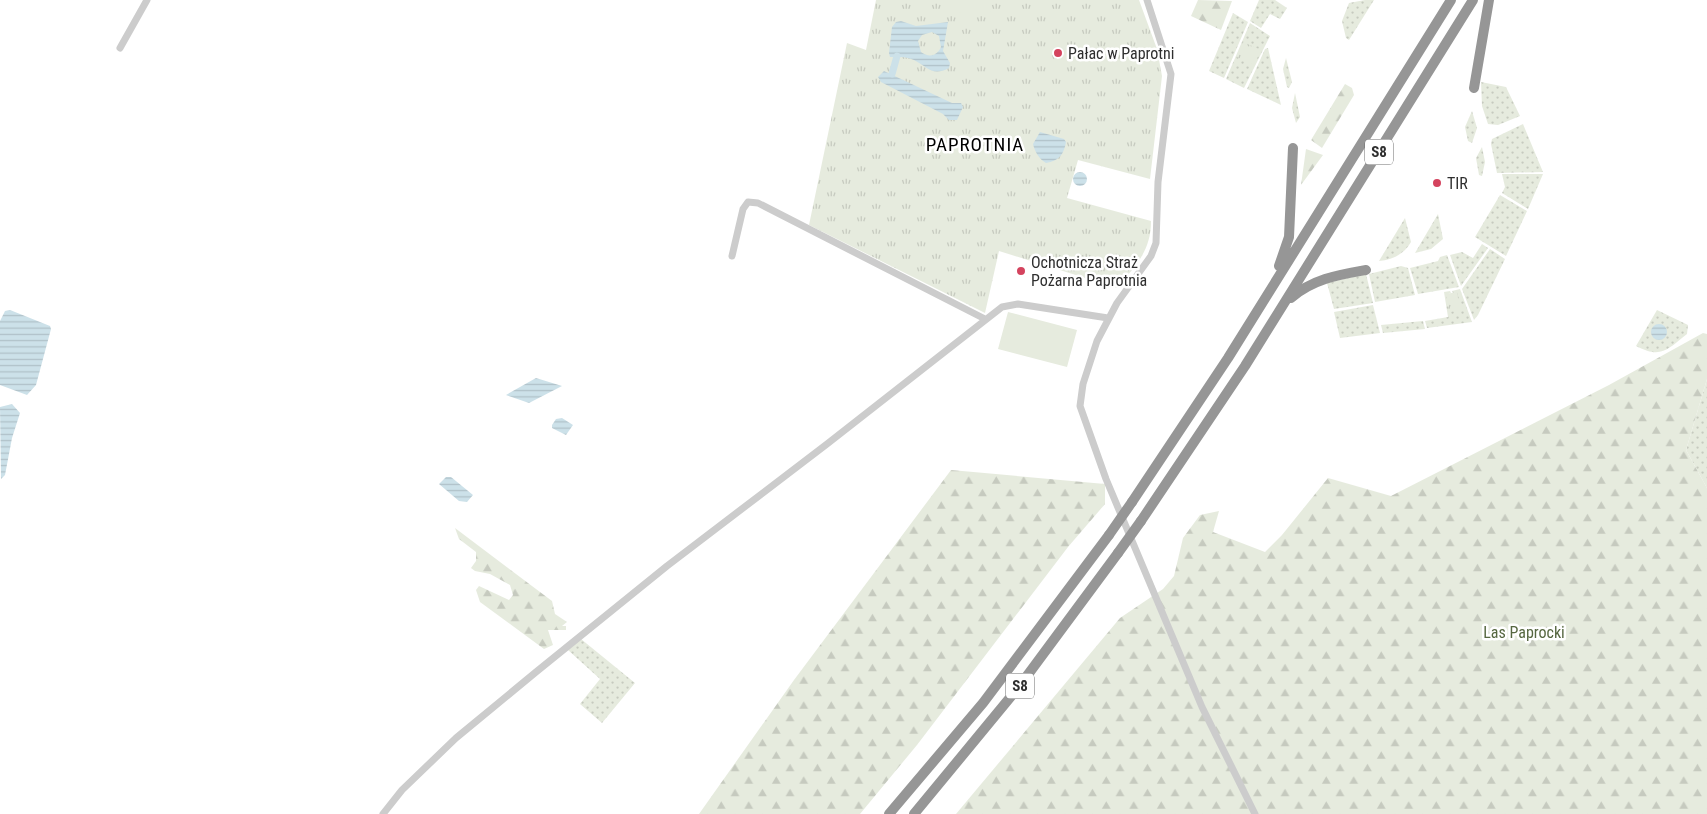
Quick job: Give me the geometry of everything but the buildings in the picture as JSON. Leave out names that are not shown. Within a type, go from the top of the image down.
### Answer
[{"type":"highway","name":"S8","points":[[890,814],[983,703],[1132,502],[1265,299],[1451,0]]},
{"type":"highway","name":"S8","points":[[914,814],[1018,688],[1141,521],[1212,417],[1473,0]]},
{"type":"highway","points":[[1474,88],[1490,0]]},
{"type":"highway","points":[[1265,299],[1286,251],[1289,237],[1293,148]]},
{"type":"highway","points":[[1284,303],[1303,288],[1320,280],[1366,270]]},
{"type":"street","points":[[120,48],[147,0]]},
{"type":"street","points":[[1147,0],[1171,74],[1158,182],[1156,243],[1147,263],[1108,318],[1090,359],[1080,398],[1082,412],[1106,478],[1202,707],[1255,814]]},
{"type":"street","points":[[732,256],[743,209],[748,202],[758,203],[986,319]]},
{"type":"street","points":[[383,814],[402,790],[456,738],[536,672],[667,566],[1002,307],[1018,304],[1108,318]]},
{"type":"green space","points":[[876,0],[1139,0],[1157,49],[1162,76],[1150,179],[1078,160],[1067,198],[1151,221],[1148,241],[1141,258],[1117,288],[999,251],[985,313],[809,225],[847,43],[866,50]]},
{"type":"green space","points":[[956,0],[991,0],[990,15],[955,12]]},
{"type":"green space","points":[[1198,0],[1232,1],[1221,30],[1191,16]]},
{"type":"green space","points":[[1259,0],[1275,0],[1287,8],[1280,19],[1270,14],[1261,28],[1250,21]]},
{"type":"green space","points":[[1374,0],[1349,40],[1346,38],[1342,21],[1349,3]]},
{"type":"green space","points":[[1233,13],[1248,22],[1224,78],[1209,71]]},
{"type":"green space","points":[[1250,23],[1270,36],[1244,88],[1226,79]]},
{"type":"green space","points":[[1243,42],[1261,50],[1254,65],[1237,57]]},
{"type":"green space","points":[[1268,48],[1281,105],[1247,89],[1265,49]]},
{"type":"green space","points":[[1286,58],[1292,82],[1289,88],[1287,87],[1283,69]]},
{"type":"green space","points":[[1481,82],[1506,87],[1520,116],[1498,125],[1488,124],[1482,106]]},
{"type":"green space","points":[[1345,84],[1352,88],[1354,95],[1322,148],[1311,140]]},
{"type":"green space","points":[[1295,93],[1300,117],[1296,123],[1292,108]]},
{"type":"green space","points":[[1472,111],[1477,128],[1472,143],[1468,141],[1465,127]]},
{"type":"green space","points":[[1523,124],[1543,172],[1497,173],[1491,144],[1492,139]]},
{"type":"green space","points":[[1482,147],[1485,162],[1482,176],[1479,175],[1476,158]]},
{"type":"green space","points":[[1306,149],[1323,155],[1301,185]]},
{"type":"green space","points":[[1502,174],[1543,174],[1528,209],[1502,193],[1505,187]]},
{"type":"green space","points":[[1500,195],[1527,211],[1506,256],[1475,237]]},
{"type":"green space","points":[[1438,214],[1443,239],[1431,249],[1415,253]]},
{"type":"green space","points":[[1405,218],[1411,242],[1398,256],[1379,261]]},
{"type":"green space","points":[[1482,244],[1488,248],[1461,286],[1450,255],[1462,252],[1473,258]]},
{"type":"green space","points":[[1490,249],[1505,259],[1474,320],[1462,289]]},
{"type":"green space","points":[[1447,255],[1459,287],[1418,294],[1410,268],[1438,261],[1440,257]]},
{"type":"green space","points":[[1401,266],[1408,268],[1415,295],[1375,302],[1369,274]]},
{"type":"green space","points":[[1366,274],[1373,303],[1334,309],[1327,283]]},
{"type":"green space","points":[[1460,289],[1472,322],[1427,328],[1425,321],[1448,317],[1444,292],[1450,291],[1451,293],[1446,295],[1457,292],[1453,293],[1452,291]]},
{"type":"green space","points":[[1457,292],[1460,310],[1449,312],[1446,294]]},
{"type":"green space","points":[[1373,305],[1380,333],[1340,338],[1334,312]]},
{"type":"green space","points":[[1657,310],[1688,325],[1687,334],[1669,348],[1663,351],[1652,352],[1636,346]]},
{"type":"green space","points":[[1008,312],[1077,330],[1067,367],[998,349]]},
{"type":"green space","points":[[1423,321],[1425,329],[1383,333],[1381,325]]},
{"type":"green space","name":"Las Paprocki","points":[[1703,333],[1707,334],[1707,379],[1686,450],[1707,488],[1707,814],[956,814],[1120,618],[1163,589],[1174,576],[1183,538],[1200,515],[1219,511],[1213,532],[1265,552],[1282,535],[1328,478],[1391,496],[1609,385]]},
{"type":"green space","points":[[1707,379],[1707,488],[1686,450]]},
{"type":"green space","points":[[951,470],[1105,484],[1105,504],[1068,547],[917,745],[860,814],[699,814],[794,680]]},
{"type":"green space","points":[[455,528],[552,601],[555,614],[567,622],[562,626],[566,626],[566,630],[548,630],[553,645],[544,649],[480,602],[476,590],[479,586],[509,600],[513,595],[510,585],[490,574],[475,571],[471,568],[476,561],[476,552],[459,539]]},
{"type":"green space","points":[[581,639],[635,683],[602,723],[580,704],[600,679],[568,650]]},
{"type":"water","points":[[901,21],[916,26],[948,22],[943,51],[950,63],[949,68],[938,72],[930,70],[911,59],[890,57],[892,27],[896,22]],"holes":[[[932,32],[939,36],[941,47],[935,54],[930,55],[921,52],[918,41],[922,35]]]},
{"type":"water","points":[[884,71],[952,103],[961,103],[963,107],[957,120],[949,120],[943,114],[881,82],[878,77]]},
{"type":"water","points":[[1040,132],[1064,139],[1066,142],[1064,150],[1058,159],[1046,163],[1036,152],[1033,144]]},
{"type":"water","points":[[1080,172],[1085,174],[1087,179],[1085,184],[1080,186],[1075,184],[1073,179],[1075,174]]},
{"type":"water","points":[[10,310],[50,326],[51,329],[36,385],[27,395],[0,385],[0,321],[5,311]]},
{"type":"water","points":[[1659,324],[1667,332],[1659,340],[1651,332]]},
{"type":"water","points":[[536,378],[562,386],[529,403],[506,395]]},
{"type":"water","points":[[12,404],[20,413],[12,438],[5,475],[1,479],[0,407]]},
{"type":"water","points":[[562,418],[573,425],[566,435],[552,428],[556,419]]},
{"type":"water","points":[[446,477],[451,477],[473,495],[467,502],[459,501],[439,484]]},
{"type":"waterway","points":[[892,74],[897,56]]},
{"type":"place","name":"Pałac w Paprotni","points":[[1058,53]]},
{"type":"place","name":"TIR","points":[[1437,183]]},
{"type":"place","name":"Ochotnicza Straż Pożarna Paprotnia","points":[[1021,271]]},
{"type":"district","name":"PAPROTNIA","points":[[975,144]]}]
